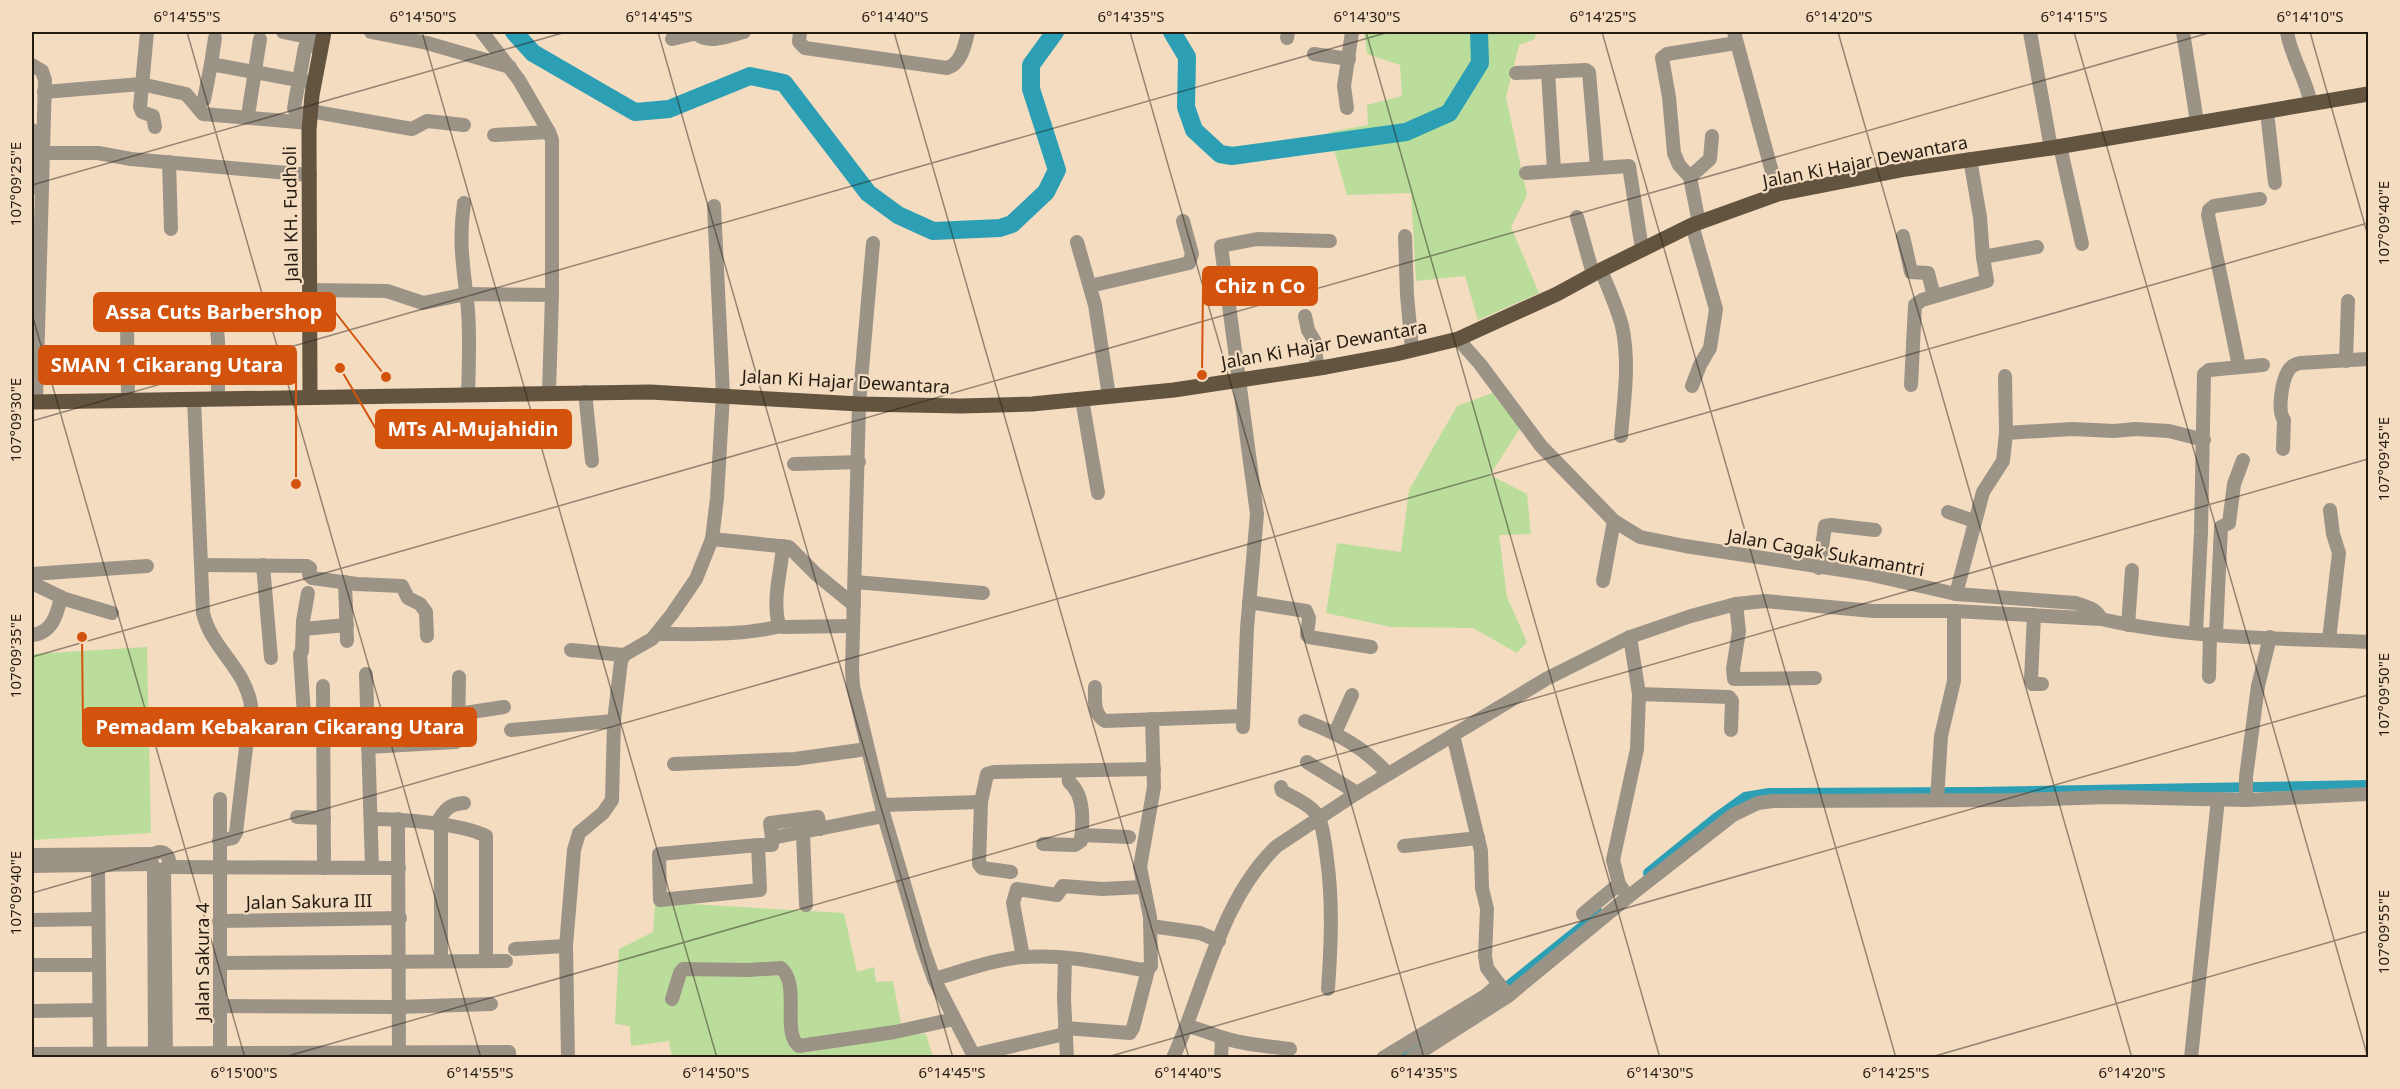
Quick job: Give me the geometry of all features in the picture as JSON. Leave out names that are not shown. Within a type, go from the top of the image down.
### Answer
[{"type":"main road","name":"Jalal KH. Fudholi","points":[[310,397],[310,175],[307,81],[322,40]]},
{"type":"main road","name":"Jalan Ki Hajar Dewantara","points":[[34,402],[585,392],[723,394],[859,404],[997,405],[1174,390],[1317,368],[1458,339],[1557,294],[1695,224],[1778,194],[1970,159],[2056,147],[2368,94]]},
{"type":"street","points":[[147,32],[141,84],[141,111],[153,116],[155,127]]},
{"type":"street","points":[[283,32],[322,40]]},
{"type":"street","points":[[371,32],[427,43],[510,67]]},
{"type":"street","points":[[482,32],[510,67],[549,132],[553,155],[549,392]]},
{"type":"street","points":[[672,39],[697,32],[706,39],[742,32]]},
{"type":"street","points":[[800,32],[799,42],[805,48],[947,68],[953,66],[960,57],[968,32]]},
{"type":"street","points":[[1347,108],[1344,86],[1352,32]]},
{"type":"street","points":[[2031,32],[2056,147],[2082,244]]},
{"type":"street","points":[[2183,32],[2198,122]]},
{"type":"street","points":[[2287,32],[2298,68],[2304,76],[2311,104]]},
{"type":"street","points":[[1692,386],[1710,348],[1716,309],[1695,224],[1690,177],[1679,165],[1674,153],[1670,103],[1662,58],[1667,54],[1735,37],[1778,194]]},
{"type":"street","points":[[204,100],[215,38]]},
{"type":"street","points":[[249,109],[260,39]]},
{"type":"street","points":[[1314,54],[1349,59]]},
{"type":"street","points":[[211,64],[307,81]]},
{"type":"street","points":[[34,402],[44,92],[37,68]]},
{"type":"street","points":[[1548,72],[1554,170]]},
{"type":"street","points":[[1516,73],[1589,72],[1597,167]]},
{"type":"street","points":[[44,92],[141,84],[186,94],[203,114],[309,116],[412,129],[427,121],[464,125]]},
{"type":"street","points":[[2267,112],[2275,183]]},
{"type":"street","points":[[32,130],[34,135],[32,188]]},
{"type":"street","points":[[494,135],[549,132]]},
{"type":"street","points":[[1690,177],[1710,159],[1712,136]]},
{"type":"street","points":[[42,153],[98,153],[310,175]]},
{"type":"street","points":[[1911,385],[1916,305],[1922,300],[1987,281],[1980,217],[1970,159]]},
{"type":"street","points":[[169,162],[171,230]]},
{"type":"street","points":[[1526,173],[1629,166],[1642,249]]},
{"type":"street","points":[[2240,366],[2208,215],[2211,207],[2214,206],[2260,199]]},
{"type":"street","points":[[464,203],[460,237],[469,336],[468,394]]},
{"type":"street","points":[[571,650],[624,655],[648,642],[657,634],[696,579],[712,539],[717,498],[723,394],[714,206]]},
{"type":"street","points":[[1577,217],[1597,272],[1621,324],[1624,338],[1626,380],[1621,436]]},
{"type":"street","points":[[1090,286],[1189,263],[1192,254],[1184,221]]},
{"type":"street","points":[[1405,236],[1407,295],[1413,350]]},
{"type":"street","points":[[1903,236],[1911,272],[1928,273],[1934,296]]},
{"type":"street","points":[[1095,687],[1096,710],[1102,719],[1111,722],[1152,719],[1243,721],[1249,602],[1257,514],[1221,246],[1257,239],[1330,241]]},
{"type":"street","points":[[1077,242],[1100,328],[1109,396]]},
{"type":"street","points":[[873,243],[859,404],[853,686],[883,811],[923,948],[934,979],[974,1056],[1065,1031],[1130,1033],[1133,1028],[1152,960],[1150,926],[1140,867],[1154,787],[1152,719]]},
{"type":"street","points":[[1983,257],[2037,247]]},
{"type":"street","points":[[310,290],[387,291],[423,303],[465,294],[552,296]]},
{"type":"street","points":[[2346,361],[2348,301]]},
{"type":"street","points":[[215,310],[218,340],[218,398]]},
{"type":"street","points":[[1305,316],[1308,330],[1315,342],[1317,368]]},
{"type":"street","points":[[127,323],[128,400]]},
{"type":"street","name":"Jalan Cagak Sukamantri","points":[[1458,339],[1497,386],[1534,437],[1614,520],[1632,533],[1646,538],[1819,568],[1868,574],[1956,594],[2076,603],[2091,608],[2099,614],[2101,619],[2128,625],[2208,634],[2368,642]]},
{"type":"street","points":[[2283,449],[2284,420],[2281,417],[2280,404],[2288,370],[2294,364],[2300,363],[2368,359]]},
{"type":"street","points":[[2209,677],[2204,374],[2209,370],[2263,365]]},
{"type":"street","points":[[1956,594],[1983,492],[2003,461],[2006,433],[2005,376]]},
{"type":"street","points":[[585,392],[592,461]]},
{"type":"street","points":[[194,399],[203,613],[206,627],[248,688],[251,705],[236,833],[233,838],[219,841]]},
{"type":"street","points":[[1082,399],[1098,493]]},
{"type":"street","points":[[2006,433],[2072,429],[2114,431],[2135,429],[2169,431],[2204,440]]},
{"type":"street","points":[[2208,634],[2221,528],[2229,523],[2234,484],[2243,460]]},
{"type":"street","points":[[794,464],[859,462]]},
{"type":"street","points":[[2329,640],[2339,554],[2333,534],[2330,510]]},
{"type":"street","points":[[1948,512],[1974,521]]},
{"type":"street","points":[[1603,581],[1614,520]]},
{"type":"street","points":[[1819,568],[1825,526],[1875,530]]},
{"type":"street","points":[[712,539],[783,546],[792,549],[816,574],[854,605]]},
{"type":"street","points":[[781,626],[777,615],[777,592],[783,546]]},
{"type":"street","points":[[201,565],[308,566],[310,577],[402,586],[408,598],[420,603],[426,612],[427,636]]},
{"type":"street","points":[[263,565],[271,658]]},
{"type":"street","points":[[32,574],[147,566]]},
{"type":"street","points":[[2128,625],[2132,570]]},
{"type":"street","points":[[345,582],[347,641]]},
{"type":"street","points":[[855,582],[983,593]]},
{"type":"street","points":[[32,583],[61,597],[112,613]]},
{"type":"street","points":[[305,730],[300,654],[308,593]]},
{"type":"street","points":[[32,634],[44,632],[51,625],[61,597]]},
{"type":"street","points":[[1173,1058],[1188,1026],[1219,941],[1247,881],[1266,856],[1318,817],[1388,774],[1546,679],[1630,637],[1691,616],[1736,604],[1765,601],[1873,611],[1954,611],[2101,619]]},
{"type":"street","points":[[1249,602],[1306,611],[1309,618],[1307,634],[1310,637],[1371,647]]},
{"type":"street","points":[[1736,604],[1739,631],[1733,669],[1734,679],[1815,678]]},
{"type":"street","points":[[1937,794],[1941,736],[1954,681],[1954,611]]},
{"type":"street","points":[[2034,615],[2031,680],[2033,684],[2042,684]]},
{"type":"street","points":[[303,628],[347,625]]},
{"type":"street","points":[[657,634],[756,632],[781,626],[853,626]]},
{"type":"street","points":[[1623,890],[1613,860],[1637,749],[1639,694],[1630,637]]},
{"type":"street","points":[[2247,798],[2246,781],[2258,686],[2270,637]]},
{"type":"street","points":[[568,1058],[566,946],[576,838],[603,813],[612,800],[614,721],[621,661],[624,655]]},
{"type":"street","points":[[366,674],[372,867]]},
{"type":"street","points":[[368,747],[456,742],[458,739],[459,677]]},
{"type":"street","points":[[323,686],[324,868]]},
{"type":"street","points":[[1639,694],[1730,698],[1732,701],[1731,730]]},
{"type":"street","points":[[1335,733],[1352,695]]},
{"type":"street","points":[[458,714],[504,707]]},
{"type":"street","points":[[511,730],[614,721]]},
{"type":"street","points":[[1305,721],[1352,742],[1388,774]]},
{"type":"street","points":[[249,728],[323,730]]},
{"type":"street","points":[[1453,735],[1482,862],[1482,888],[1486,895],[1487,909],[1485,956],[1487,968],[1503,989]]},
{"type":"street","points":[[674,764],[795,759],[867,749]]},
{"type":"street","points":[[1307,762],[1357,793]]},
{"type":"street","points":[[1011,872],[980,867],[978,853],[981,802],[986,777],[990,773],[1154,769]]},
{"type":"street","points":[[1043,844],[1079,844],[1082,835],[1082,819],[1079,794],[1068,780],[1068,771]]},
{"type":"street","points":[[1281,787],[1282,791],[1307,805],[1318,817],[1325,844],[1332,891],[1328,989]]},
{"type":"street","points":[[1583,914],[1623,890],[1733,815],[1758,803],[1937,794],[2218,799],[2368,794]]},
{"type":"street","name":"Jalan Sakura 4","points":[[220,799],[220,1055]]},
{"type":"street","points":[[2192,1058],[2218,799]]},
{"type":"street","points":[[772,838],[803,834],[883,811],[981,802]]},
{"type":"street","points":[[441,961],[438,825],[447,807],[464,803]]},
{"type":"street","points":[[297,817],[324,818]]},
{"type":"street","points":[[758,845],[760,890],[660,900],[659,854],[758,845],[772,845],[770,823],[818,817],[819,830]]},
{"type":"street","points":[[371,819],[398,819],[486,836],[486,961]]},
{"type":"street","points":[[398,819],[399,1055]]},
{"type":"street","points":[[803,834],[806,905]]},
{"type":"street","points":[[1082,835],[1129,837]]},
{"type":"street","points":[[1404,846],[1478,838]]},
{"type":"street","points":[[32,855],[219,867],[399,868]]},
{"type":"street","points":[[32,866],[158,864]]},
{"type":"street","points":[[158,864],[160,1056]]},
{"type":"street","points":[[98,866],[100,1056]]},
{"type":"street","points":[[1023,957],[1013,903],[1017,890],[1057,895],[1063,886],[1102,889],[1143,887]]},
{"type":"street","points":[[1411,1058],[1503,989],[1623,890]]},
{"type":"street","name":"Jalan Sakura III","points":[[219,921],[400,918]]},
{"type":"street","points":[[32,920],[98,919]]},
{"type":"street","points":[[1150,926],[1200,933],[1219,941]]},
{"type":"street","points":[[515,949],[566,946]]},
{"type":"street","points":[[934,979],[1023,957],[1065,958],[1148,969]]},
{"type":"street","points":[[1065,958],[1067,1058]]},
{"type":"street","points":[[220,963],[506,961]]},
{"type":"street","points":[[32,965],[98,964]]},
{"type":"street","points":[[672,999],[683,969],[782,968],[788,975],[793,1037],[799,1046],[895,1032],[954,1019]]},
{"type":"street","points":[[1383,1058],[1485,996],[1503,989]]},
{"type":"street","points":[[220,1006],[491,1004]]},
{"type":"street","points":[[32,1011],[99,1010]]},
{"type":"street","points":[[1188,1026],[1213,1032],[1222,1038],[1290,1049]]},
{"type":"street","points":[[1221,1058],[1222,1038]]},
{"type":"street","points":[[32,1054],[100,1056],[399,1055],[509,1052],[509,1058]]},
{"type":"green space","points":[[1364,32],[1536,32],[1535,39],[1519,45],[1506,97],[1527,195],[1511,227],[1539,293],[1478,320],[1465,276],[1416,281],[1411,193],[1347,195],[1329,132],[1368,125],[1367,105],[1402,96],[1400,65],[1367,54]]},
{"type":"green space","points":[[1495,392],[1524,422],[1490,475],[1527,494],[1531,534],[1499,535],[1507,597],[1527,642],[1517,653],[1473,628],[1391,627],[1326,613],[1337,543],[1401,552],[1409,490],[1457,406]]},
{"type":"green space","points":[[147,647],[151,833],[32,840],[32,654]]},
{"type":"green space","points":[[655,902],[844,913],[857,972],[874,967],[876,982],[893,981],[903,1034],[926,1034],[933,1057],[672,1057],[669,1041],[631,1046],[630,1026],[615,1024],[619,949],[653,932]]},
{"type":"waterway","points":[[514,32],[533,53],[635,112],[669,109],[750,76],[784,83],[868,193],[898,215],[933,231],[1000,228],[1012,224],[1046,192],[1057,170],[1031,89],[1031,65],[1055,32]]},
{"type":"waterway","points":[[1172,32],[1187,57],[1186,107],[1194,130],[1220,154],[1232,156],[1406,132],[1449,113],[1480,63],[1479,32]]},
{"type":"waterway","points":[[1648,873],[1745,797],[1769,793],[2368,785]]},
{"type":"waterway","points":[[1499,993],[1599,913]]},
{"type":"waterway","points":[[1397,1058],[1453,1023]]},
{"type":"place","name":"MTs Al-Mujahidin","points":[[340,368]]},
{"type":"place","name":"Chiz n Co","points":[[1202,375]]},
{"type":"place","name":"Assa Cuts Barbershop","points":[[386,377]]},
{"type":"place","name":"SMAN 1 Cikarang Utara","points":[[296,484]]},
{"type":"place","name":"Pemadam Kebakaran Cikarang Utara","points":[[82,637]]}]
